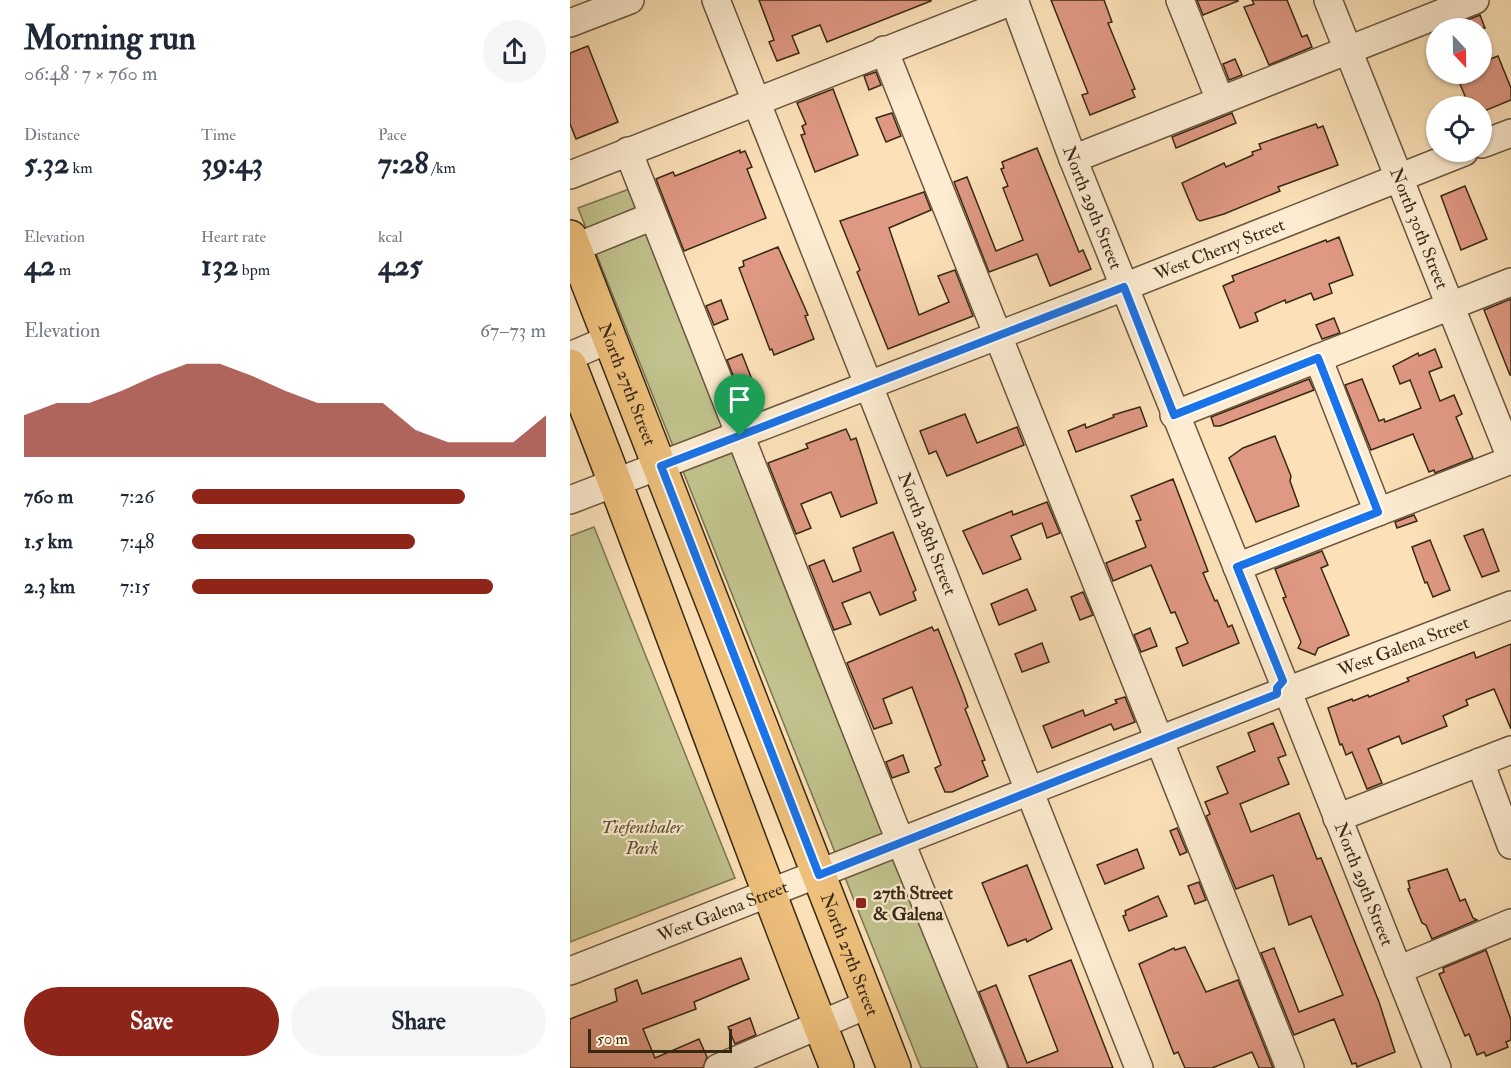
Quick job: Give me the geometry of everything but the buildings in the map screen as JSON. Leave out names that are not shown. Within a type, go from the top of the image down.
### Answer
[{"type":"main road","name":"North 27th Street","points":[[572,242],[894,1068]]},
{"type":"main road","points":[[570,366],[616,482],[768,895],[837,1068]]},
{"type":"street","points":[[570,23],[630,0]]},
{"type":"street","name":"North 28th Street","points":[[716,0],[1139,1068]]},
{"type":"street","points":[[570,175],[756,99],[1015,0]]},
{"type":"street","name":"North 29th Street","points":[[1015,0],[1073,159],[1174,415],[1437,1068]]},
{"type":"street","points":[[1180,0],[1220,100]]},
{"type":"street","name":"North 30th Street","points":[[1328,0],[1397,178],[1511,459]]},
{"type":"street","points":[[1073,159],[1475,0]]},
{"type":"street","points":[[884,51],[1290,1068]]},
{"type":"street","points":[[1492,140],[1511,133]]},
{"type":"street","points":[[628,151],[901,843],[993,1068]]},
{"type":"street","name":"West Cherry Street","points":[[570,500],[1124,287],[1438,162]]},
{"type":"street","points":[[572,242],[653,216]]},
{"type":"street","points":[[1174,415],[1511,282]]},
{"type":"street","points":[[570,356],[610,339]]},
{"type":"street","points":[[1318,358],[1378,512]]},
{"type":"street","points":[[1237,567],[1511,459]]},
{"type":"street","name":"West Galena Street","points":[[570,971],[1511,605]]},
{"type":"street","points":[[1337,818],[1511,750]]},
{"type":"street","points":[[1480,762],[1511,845]]},
{"type":"street","points":[[1398,970],[1511,923]]},
{"type":"street","points":[[718,1068],[869,1004]]},
{"type":"green space","points":[[632,188],[984,1068],[921,1068],[578,208]]},
{"type":"green space","name":"Tiefenthaler Park","points":[[594,527],[735,878],[570,942],[570,536]]},
{"type":"place","name":"27th Street & Galena","points":[[861,903]]},
{"type":"route","points":[[1124,287],[1174,415],[1318,358],[1378,512],[1237,567],[1283,681],[1278,684],[1277,694],[819,875],[661,466],[740,436],[1124,287]]}]
